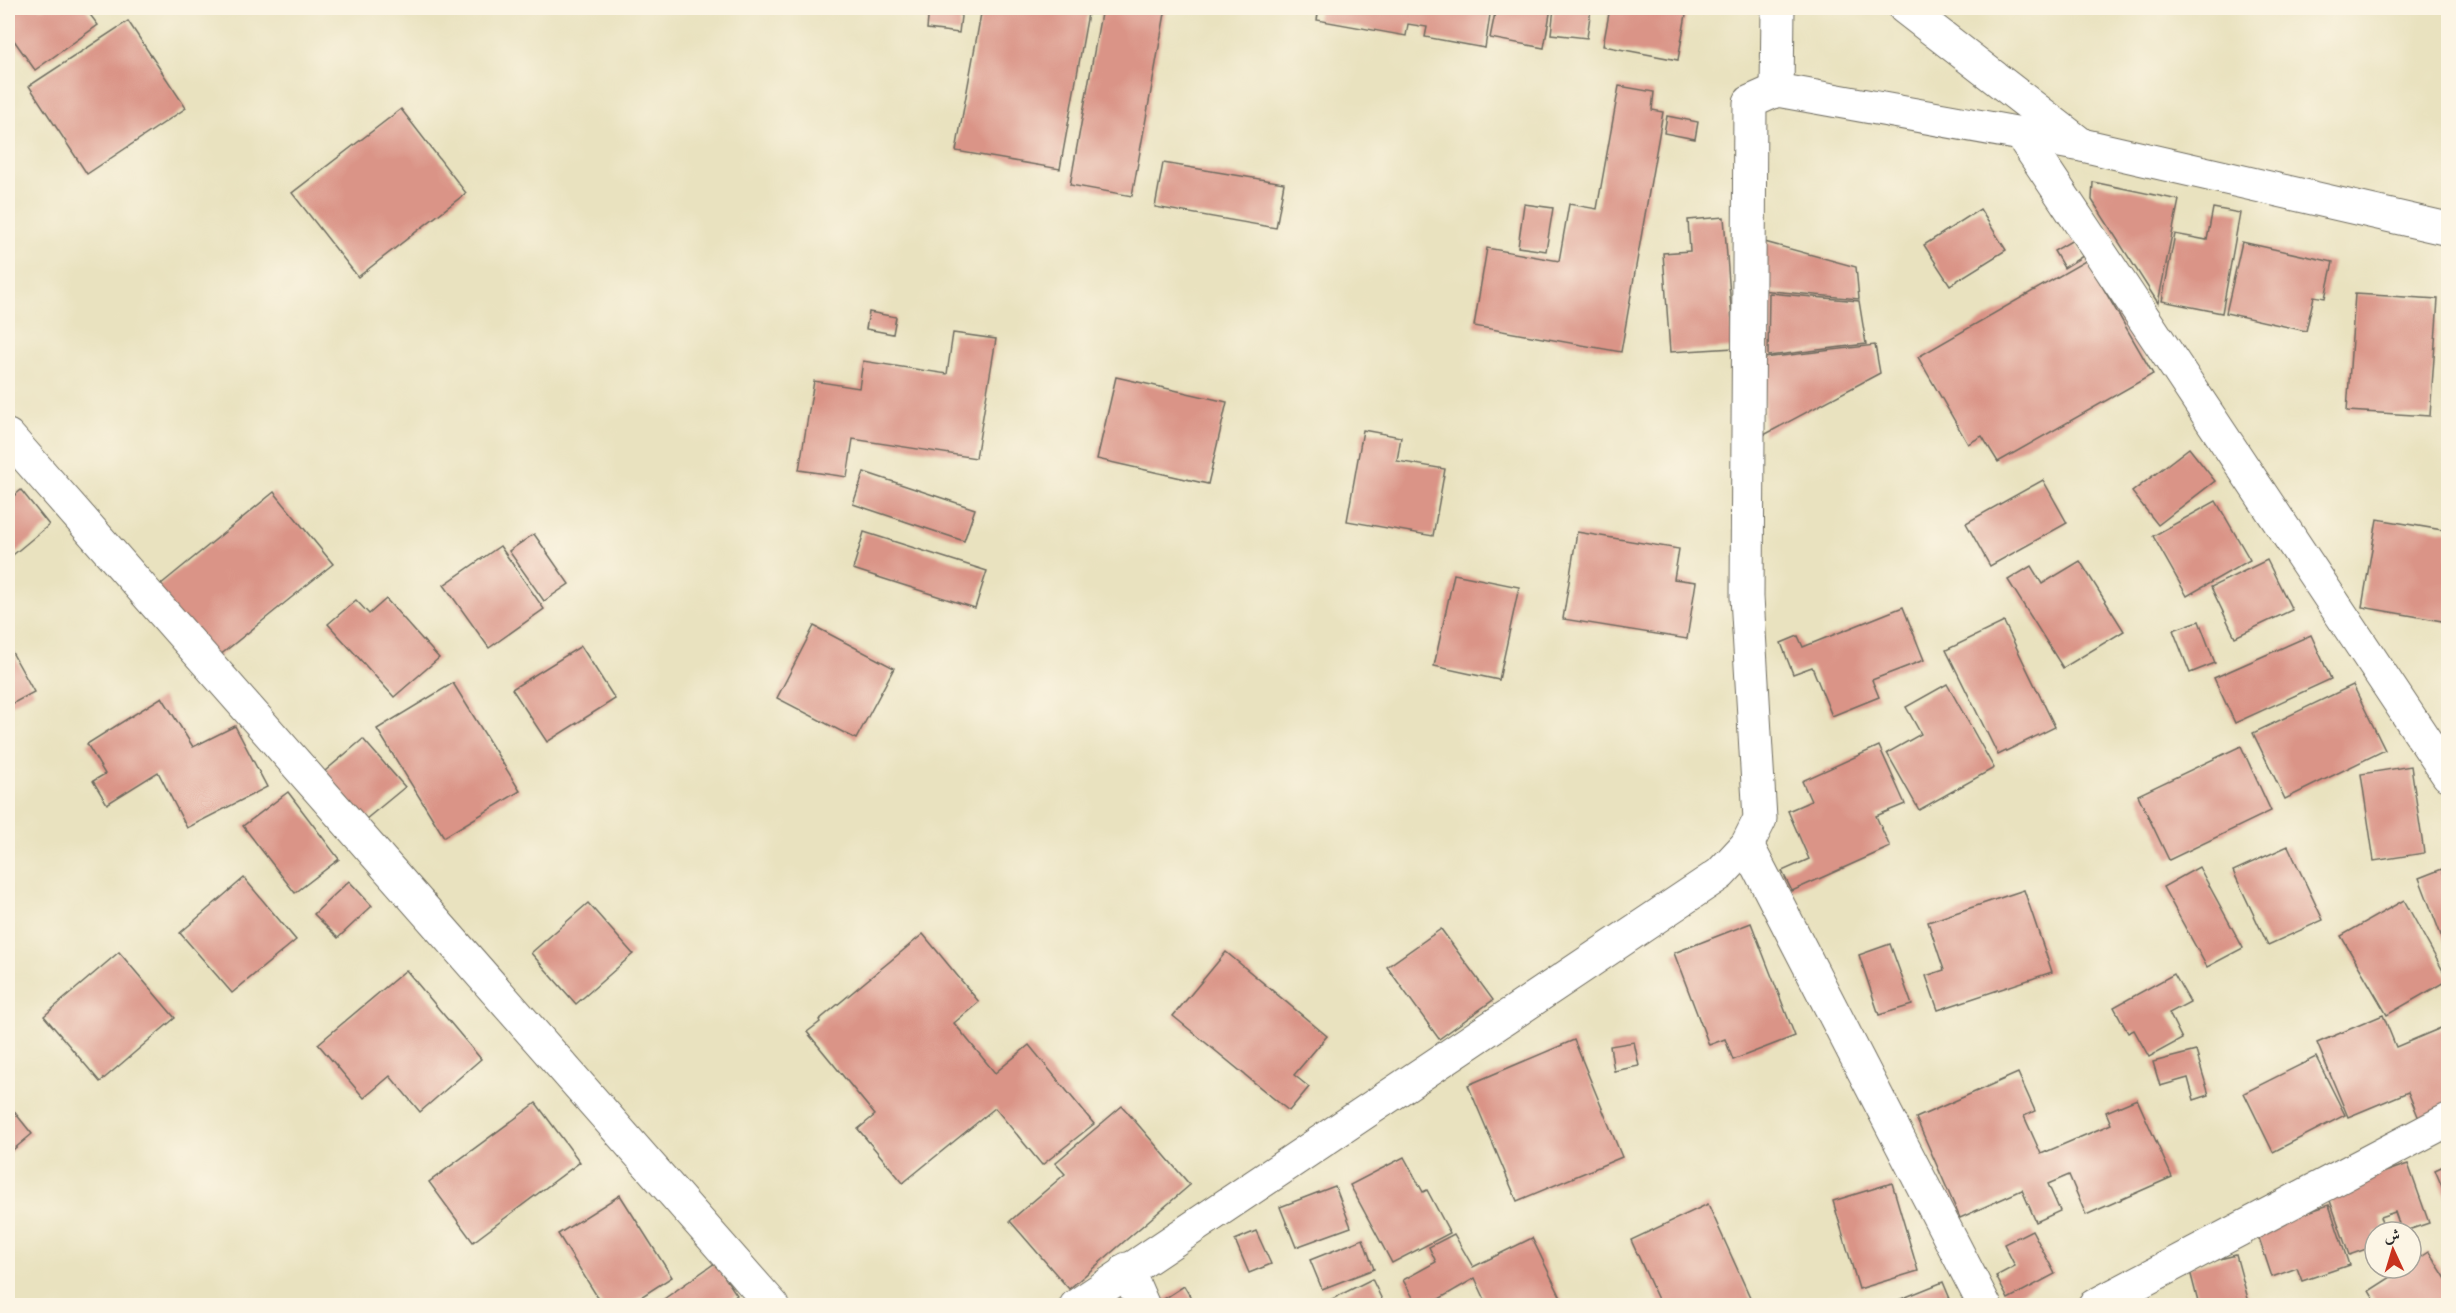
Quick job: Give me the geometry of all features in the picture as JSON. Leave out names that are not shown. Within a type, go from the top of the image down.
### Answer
[{"type":"street","points":[[1777,90],[1778,8]]},
{"type":"street","points":[[1905,8],[2082,146]]},
{"type":"street","points":[[1076,1305],[1720,874],[1747,845],[1760,819],[1747,597],[1750,102],[1777,90],[2021,134],[2448,228]]},
{"type":"street","points":[[2021,134],[2448,775]]},
{"type":"street","points":[[8,436],[773,1305]]},
{"type":"street","points":[[1747,845],[1985,1305]]},
{"type":"street","points":[[2094,1305],[2448,1120]]},
{"type":"street","points":[[1127,1269],[1143,1305]]},
{"type":"building","points":[[17,8],[85,8],[98,25],[35,70],[8,32],[8,14]]},
{"type":"building","points":[[929,8],[962,8],[959,33],[927,29]]},
{"type":"building","points":[[982,8],[1089,8],[1060,169],[956,151]]},
{"type":"building","points":[[1102,8],[1166,8],[1132,196],[1070,185]]},
{"type":"building","points":[[1319,8],[1491,8],[1485,48],[1425,37],[1427,27],[1408,24],[1406,36],[1317,20]]},
{"type":"building","points":[[1496,8],[1551,8],[1544,48],[1490,38]]},
{"type":"building","points":[[1554,8],[1591,8],[1587,38],[1551,34]]},
{"type":"building","points":[[1610,8],[1687,9],[1678,60],[1603,46]]},
{"type":"building","points":[[128,21],[186,108],[87,174],[29,86]]},
{"type":"building","points":[[1619,86],[1654,92],[1652,110],[1663,112],[1621,352],[1474,326],[1487,248],[1559,261],[1569,204],[1597,209]]},
{"type":"building","points":[[401,109],[466,193],[358,277],[292,193]]},
{"type":"building","points":[[1667,116],[1698,122],[1695,139],[1664,133]]},
{"type":"building","points":[[1163,163],[1284,183],[1276,228],[1155,207]]},
{"type":"building","points":[[2093,182],[2179,200],[2158,303],[2092,200]]},
{"type":"building","points":[[1524,204],[1553,208],[1546,251],[1518,247]]},
{"type":"building","points":[[2213,208],[2240,213],[2222,313],[2162,301],[2175,234],[2207,240]]},
{"type":"building","points":[[1980,209],[2006,250],[1950,285],[1924,245]]},
{"type":"building","points":[[1724,217],[1734,348],[1670,352],[1663,253],[1690,251],[1688,220]]},
{"type":"building","points":[[2073,240],[2083,256],[2064,268],[2054,251]]},
{"type":"building","points":[[1761,241],[1856,267],[1859,299],[1760,290]]},
{"type":"building","points":[[2242,242],[2333,262],[2325,298],[2314,296],[2306,331],[2226,313]]},
{"type":"building","points":[[2087,260],[2153,374],[1998,462],[1982,436],[1968,444],[1918,357]]},
{"type":"building","points":[[1769,293],[1859,301],[1866,344],[1768,356]]},
{"type":"building","points":[[2355,294],[2438,299],[2430,416],[2347,411]]},
{"type":"building","points":[[869,312],[896,317],[893,334],[866,329]]},
{"type":"building","points":[[953,333],[996,339],[976,458],[853,439],[847,477],[799,470],[814,381],[859,388],[863,361],[947,374]]},
{"type":"building","points":[[1875,345],[1880,373],[1764,435],[1764,358]]},
{"type":"building","points":[[1116,377],[1227,402],[1208,484],[1097,459]]},
{"type":"building","points":[[1363,430],[1401,437],[1397,461],[1445,469],[1433,536],[1347,521]]},
{"type":"building","points":[[2189,448],[2215,481],[2158,525],[2132,492]]},
{"type":"building","points":[[864,472],[975,509],[964,541],[853,504]]},
{"type":"building","points":[[2043,480],[2067,523],[1990,566],[1966,523]]},
{"type":"building","points":[[21,490],[49,525],[8,559],[8,501]]},
{"type":"building","points":[[274,492],[333,564],[214,660],[155,589]]},
{"type":"building","points":[[2216,501],[2250,560],[2187,596],[2153,536]]},
{"type":"building","points":[[2377,519],[2448,531],[2448,622],[2362,607]]},
{"type":"building","points":[[864,532],[987,571],[975,608],[853,569]]},
{"type":"building","points":[[1577,532],[1679,549],[1674,579],[1696,582],[1687,639],[1563,619]]},
{"type":"building","points":[[534,534],[569,584],[544,601],[509,551]]},
{"type":"building","points":[[500,546],[544,609],[489,648],[444,585]]},
{"type":"building","points":[[2267,560],[2292,610],[2235,637],[2211,587]]},
{"type":"building","points":[[2080,561],[2124,631],[2063,668],[2008,580],[2031,566],[2042,584]]},
{"type":"building","points":[[1454,574],[1519,587],[1499,680],[1434,666]]},
{"type":"building","points":[[386,599],[439,658],[394,697],[328,624],[356,600],[369,614]]},
{"type":"building","points":[[1903,607],[1924,660],[1872,680],[1879,697],[1832,716],[1812,667],[1793,674],[1781,643],[1798,636],[1803,647]]},
{"type":"building","points":[[2199,621],[2215,663],[2190,673],[2173,630]]},
{"type":"building","points":[[2004,622],[2055,727],[1998,755],[1946,650]]},
{"type":"building","points":[[814,626],[894,668],[856,739],[777,698]]},
{"type":"building","points":[[2311,635],[2331,679],[2235,723],[2214,678]]},
{"type":"building","points":[[8,645],[34,692],[8,706]]},
{"type":"building","points":[[581,646],[615,699],[547,742],[512,689]]},
{"type":"building","points":[[453,683],[520,791],[444,837],[377,729]]},
{"type":"building","points":[[1947,684],[1994,768],[1919,810],[1887,753],[1921,734],[1906,707]]},
{"type":"building","points":[[2353,685],[2385,750],[2285,799],[2253,733]]},
{"type":"building","points":[[162,697],[193,747],[235,726],[267,787],[187,828],[158,772],[107,804],[93,781],[105,774],[87,744]]},
{"type":"building","points":[[363,739],[405,787],[360,824],[319,776]]},
{"type":"building","points":[[1879,746],[1905,804],[1876,816],[1890,847],[1792,891],[1782,871],[1809,859],[1788,811],[1811,801],[1802,781]]},
{"type":"building","points":[[2241,746],[2271,811],[2169,860],[2138,795]]},
{"type":"building","points":[[2411,766],[2424,853],[2374,861],[2361,774]]},
{"type":"building","points":[[288,792],[339,859],[295,893],[243,826]]},
{"type":"building","points":[[2288,846],[2323,920],[2268,945],[2233,871]]},
{"type":"building","points":[[2199,867],[2243,948],[2207,967],[2163,887]]},
{"type":"building","points":[[2442,869],[2448,886],[2448,941],[2444,943],[2419,878]]},
{"type":"building","points":[[244,878],[296,940],[232,993],[180,933]]},
{"type":"building","points":[[349,881],[372,906],[338,938],[314,914]]},
{"type":"building","points":[[2024,890],[2052,972],[1938,1010],[1926,976],[1944,970],[1928,922]]},
{"type":"building","points":[[2404,900],[2448,980],[2387,1015],[2341,936]]},
{"type":"building","points":[[588,903],[633,954],[576,1004],[531,953]]},
{"type":"building","points":[[1751,923],[1795,1036],[1733,1060],[1725,1039],[1709,1045],[1674,953]]},
{"type":"building","points":[[1441,929],[1493,1000],[1439,1039],[1387,967]]},
{"type":"building","points":[[923,934],[979,1002],[954,1023],[995,1073],[1029,1045],[1094,1124],[1042,1165],[995,1108],[903,1183],[858,1129],[875,1115],[807,1032]]},
{"type":"building","points":[[1890,944],[1912,1005],[1879,1015],[1859,955]]},
{"type":"building","points":[[119,952],[175,1018],[100,1082],[44,1016]]},
{"type":"building","points":[[1226,952],[1327,1036],[1294,1075],[1309,1087],[1289,1111],[1173,1016]]},
{"type":"building","points":[[406,970],[481,1059],[420,1112],[390,1076],[364,1098],[318,1044]]},
{"type":"building","points":[[2174,974],[2190,1002],[2169,1013],[2182,1039],[2149,1057],[2134,1030],[2128,1033],[2114,1007]]},
{"type":"building","points":[[2383,1015],[2396,1047],[2448,1025],[2448,1109],[2420,1121],[2408,1092],[2348,1117],[2317,1043]]},
{"type":"building","points":[[1574,1040],[1622,1157],[1517,1201],[1468,1085]]},
{"type":"building","points":[[1634,1042],[1639,1066],[1614,1071],[1610,1046]]},
{"type":"building","points":[[2196,1051],[2209,1095],[2194,1100],[2188,1078],[2160,1086],[2153,1062]]},
{"type":"building","points":[[2316,1057],[2345,1115],[2273,1152],[2244,1093]]},
{"type":"building","points":[[2018,1073],[2035,1111],[2024,1116],[2041,1154],[2111,1124],[2106,1112],[2137,1099],[2172,1177],[2086,1215],[2069,1175],[2048,1184],[2060,1211],[2036,1222],[2022,1190],[1960,1218],[1916,1118]]},
{"type":"building","points":[[536,1103],[580,1162],[473,1242],[429,1182]]},
{"type":"building","points":[[8,1104],[32,1134],[8,1154]]},
{"type":"building","points":[[1122,1106],[1190,1185],[1069,1289],[1010,1221],[1065,1174],[1055,1163]]},
{"type":"building","points":[[1404,1157],[1423,1192],[1427,1190],[1450,1233],[1392,1263],[1350,1185]]},
{"type":"building","points":[[2408,1164],[2429,1223],[2423,1225],[2423,1220],[2398,1220],[2395,1212],[2380,1217],[2381,1220],[2363,1220],[2363,1250],[2349,1255],[2327,1192]]},
{"type":"building","points":[[2448,1164],[2448,1201],[2435,1170]]},
{"type":"building","points":[[1892,1183],[1918,1271],[1859,1289],[1833,1201]]},
{"type":"building","points":[[1335,1186],[1351,1227],[1296,1247],[1280,1207]]},
{"type":"building","points":[[620,1195],[672,1277],[627,1306],[603,1306],[558,1234]]},
{"type":"building","points":[[1708,1204],[1754,1306],[1661,1306],[1631,1240]]},
{"type":"building","points":[[2329,1205],[2349,1265],[2302,1281],[2297,1268],[2272,1277],[2256,1229]]},
{"type":"building","points":[[2032,1230],[2055,1274],[2008,1299],[1996,1276],[2015,1266],[2004,1244]]},
{"type":"building","points":[[1256,1231],[1271,1264],[1249,1273],[1235,1240]]},
{"type":"building","points":[[1454,1234],[1473,1267],[1532,1238],[1565,1306],[1488,1306],[1475,1278],[1427,1306],[1418,1306],[1403,1280],[1436,1262],[1429,1247]]},
{"type":"building","points":[[1363,1239],[1374,1269],[1322,1289],[1310,1260]]},
{"type":"building","points":[[2429,1252],[2448,1282],[2448,1306],[2378,1306],[2369,1291],[2386,1280],[2423,1280],[2423,1256]]},
{"type":"building","points":[[2236,1255],[2250,1306],[2199,1306],[2189,1267]]},
{"type":"building","points":[[715,1263],[737,1295],[722,1306],[654,1306]]},
{"type":"building","points":[[1372,1279],[1385,1306],[1318,1306]]},
{"type":"building","points":[[1943,1282],[1953,1306],[1886,1306],[1886,1305]]},
{"type":"building","points":[[1184,1286],[1196,1306],[1153,1306]]}]
